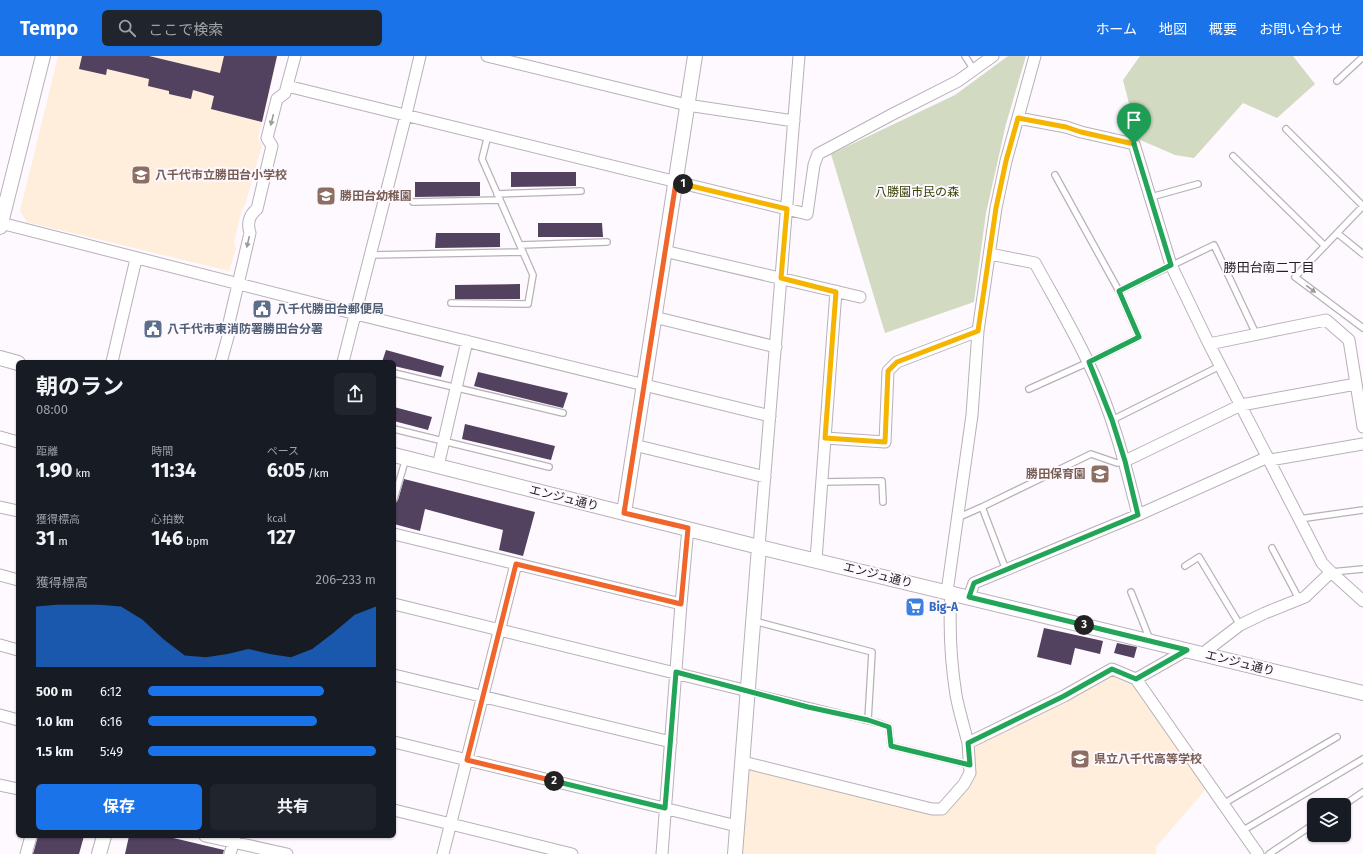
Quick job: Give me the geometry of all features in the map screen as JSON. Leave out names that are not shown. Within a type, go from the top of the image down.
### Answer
[{"type":"street","points":[[43,56],[5,188],[0,225],[770,416]]},
{"type":"street","points":[[222,360],[229,333],[228,327],[250,233],[248,227],[252,213],[257,209],[272,146],[267,138],[277,99],[285,93],[295,56]]},
{"type":"street","points":[[344,360],[420,56]]},
{"type":"street","points":[[487,56],[687,105],[794,121]]},
{"type":"street","points":[[624,513],[695,56]]},
{"type":"street","points":[[735,854],[799,56]]},
{"type":"street","points":[[287,86],[807,214],[814,165],[818,154],[958,81],[993,56]]},
{"type":"street","points":[[742,762],[932,808],[942,809],[964,784],[970,773],[968,743],[956,695],[954,678],[949,616],[949,592],[957,518],[972,415],[978,331],[996,208],[1006,161],[1035,56]]},
{"type":"street","points":[[1018,118],[1066,127],[1081,132],[1134,144],[1171,265],[1209,344],[1322,563],[1363,602]]},
{"type":"street","points":[[664,251],[860,297]]},
{"type":"street","points":[[990,254],[1035,263],[1089,362],[1112,420],[1125,461],[1138,515]]},
{"type":"street","points":[[112,360],[136,259]]},
{"type":"street","points":[[816,560],[836,292]]},
{"type":"street","points":[[654,317],[776,347]]},
{"type":"street","points":[[1209,344],[1326,320],[1350,340],[1363,427]]},
{"type":"street","points":[[825,438],[885,442],[888,371],[897,362],[978,331]]},
{"type":"street","points":[[438,466],[467,341]]},
{"type":"street","points":[[0,358],[16,362]]},
{"type":"street","points":[[1125,461],[1241,405],[1356,384]]},
{"type":"street","points":[[0,437],[16,441]]},
{"type":"street","points":[[969,597],[974,583],[1138,515],[1269,458],[1363,444]]},
{"type":"street","points":[[634,445],[765,477]]},
{"type":"street","name":"エンジュ通り","points":[[400,456],[624,513],[1363,693]]},
{"type":"street","points":[[0,507],[16,511]]},
{"type":"street","points":[[662,854],[688,528]]},
{"type":"street","points":[[396,534],[681,604]]},
{"type":"street","points":[[443,854],[516,564]]},
{"type":"street","points":[[1202,654],[1240,625],[1305,597],[1331,572]]},
{"type":"street","points":[[0,575],[16,579]]},
{"type":"street","points":[[396,604],[676,672],[748,691]]},
{"type":"street","points":[[0,645],[16,649]]},
{"type":"street","points":[[1136,679],[1187,650]]},
{"type":"street","points":[[968,743],[1064,696],[1112,669],[1136,679],[1258,854]]},
{"type":"street","points":[[396,675],[671,742]]},
{"type":"street","points":[[0,716],[16,720]]},
{"type":"street","points":[[396,742],[737,826]]},
{"type":"street","points":[[0,785],[16,789]]},
{"type":"street","points":[[396,810],[572,854]]},
{"type":"street","points":[[26,854],[31,838]]},
{"type":"street","points":[[99,854],[103,838]]},
{"type":"street","points":[[230,854],[234,839],[283,853]]},
{"type":"lane","points":[[965,56],[974,70]]},
{"type":"lane","points":[[1337,81],[1363,57]]},
{"type":"lane","points":[[1286,129],[1363,206],[1295,277],[1363,328]]},
{"type":"lane","points":[[451,303],[528,304],[533,275],[482,159],[488,136]]},
{"type":"lane","points":[[1233,156],[1325,246]]},
{"type":"lane","points":[[1029,389],[1089,362],[1139,337],[1119,291],[1055,175]]},
{"type":"lane","points":[[1151,197],[1198,184]]},
{"type":"lane","points":[[497,194],[581,191]]},
{"type":"lane","points":[[414,202],[500,200]]},
{"type":"lane","points":[[1337,233],[1363,254]]},
{"type":"lane","points":[[520,245],[607,242]]},
{"type":"lane","points":[[1119,291],[1214,245],[1256,334]]},
{"type":"lane","points":[[370,255],[523,252]]},
{"type":"lane","points":[[1112,420],[1220,366]]},
{"type":"lane","points":[[396,373],[563,413]]},
{"type":"lane","points":[[396,429],[549,467]]},
{"type":"lane","points":[[957,518],[1091,454],[1117,463],[1125,461]]},
{"type":"lane","points":[[396,485],[400,456]]},
{"type":"lane","points":[[822,482],[882,481],[882,502]]},
{"type":"lane","points":[[982,507],[1006,570]]},
{"type":"lane","points":[[1299,519],[1363,510]]},
{"type":"lane","points":[[1272,548],[1299,599]]},
{"type":"lane","points":[[1185,566],[1199,557],[1240,625]]},
{"type":"lane","points":[[1331,572],[1363,569]]},
{"type":"lane","points":[[1130,592],[1151,641]]},
{"type":"lane","points":[[754,621],[872,652],[868,720]]},
{"type":"lane","points":[[748,691],[808,707],[868,720],[889,727],[891,746],[970,765]]},
{"type":"lane","points":[[1223,804],[1337,737]]},
{"type":"lane","points":[[1242,831],[1363,759]]},
{"type":"lane","points":[[1351,800],[1363,792]]},
{"type":"lane","points":[[1269,854],[1307,829]]},
{"type":"shaded area","name":"八千代市立勝田台小学校","points":[[58,56],[278,56],[258,138],[262,145],[245,205],[242,209],[234,242],[236,249],[229,271],[27,222],[20,211]]},
{"type":"shaded area","name":"県立八千代高等学校","points":[[1113,674],[1132,683],[1206,789],[1156,847],[1156,854],[741,854],[748,771],[752,769],[948,810],[965,791],[973,779],[974,749],[980,742]]},
{"type":"green space","name":"八勝園市民の森","points":[[1008,56],[1026,56],[1006,124],[986,213],[974,302],[885,333],[831,154],[955,95]]},
{"type":"green space","points":[[1140,56],[1293,56],[1315,84],[1277,118],[1243,103],[1194,158],[1175,155],[1138,139],[1123,80]]},
{"type":"building","points":[[82,56],[149,56],[220,73],[224,56],[277,56],[262,122],[211,109],[214,96],[193,90],[191,99],[169,94],[169,91],[148,86],[149,79],[107,69],[106,75],[79,69]]},
{"type":"building","points":[[511,172],[576,172],[576,186],[511,187]]},
{"type":"building","points":[[415,182],[480,182],[480,196],[415,197]]},
{"type":"building","points":[[538,223],[602,223],[603,237],[538,237]]},
{"type":"building","points":[[436,233],[500,233],[500,247],[435,248]]},
{"type":"building","points":[[520,284],[520,299],[455,299],[455,285]]},
{"type":"building","points":[[386,350],[444,366],[441,377],[396,366],[396,360],[383,360]]},
{"type":"building","points":[[478,372],[568,393],[563,408],[474,386]]},
{"type":"building","points":[[396,408],[432,417],[428,430],[396,422]]},
{"type":"building","points":[[465,424],[555,446],[551,460],[462,439]]},
{"type":"building","points":[[404,479],[535,512],[523,556],[499,550],[503,530],[425,509],[420,531],[396,525],[396,502],[398,500]]},
{"type":"building","points":[[1044,628],[1103,641],[1100,654],[1075,648],[1071,665],[1037,657]]},
{"type":"building","points":[[1117,643],[1137,647],[1134,658],[1114,653]]},
{"type":"building","points":[[37,838],[83,838],[79,854],[33,854]]},
{"type":"building","points":[[129,838],[173,838],[224,850],[223,854],[125,854]]},
{"type":"place","name":"八千代市立勝田台小学校","points":[[141,175]]},
{"type":"place","name":"勝田台幼稚園","points":[[326,196]]},
{"type":"place","name":"八千代勝田台郵便局","points":[[262,309]]},
{"type":"place","name":"八千代市東消防署勝田台分署","points":[[153,329]]},
{"type":"place","name":"勝田保育園","points":[[1100,474]]},
{"type":"place","name":"Big-A","points":[[915,607]]},
{"type":"place","name":"県立八千代高等学校","points":[[1080,759]]},
{"type":"district","name":"勝田台南二丁目","points":[[1269,267]]},
{"type":"route","points":[[1018,118],[1066,127],[1081,132],[1134,144],[1171,265],[1119,291],[1139,337],[1089,362],[1112,420],[1125,461],[1138,515],[974,583],[969,597],[1187,650],[1136,679],[1112,669],[1064,696],[968,743],[970,765],[891,746],[889,727],[878,723],[808,707],[676,672],[665,808],[467,760],[516,564],[681,604],[688,528],[624,513],[676,182],[787,209],[781,278],[836,292],[825,438],[885,442],[888,371],[897,362],[978,331],[996,208],[1006,161],[1018,118]]}]
